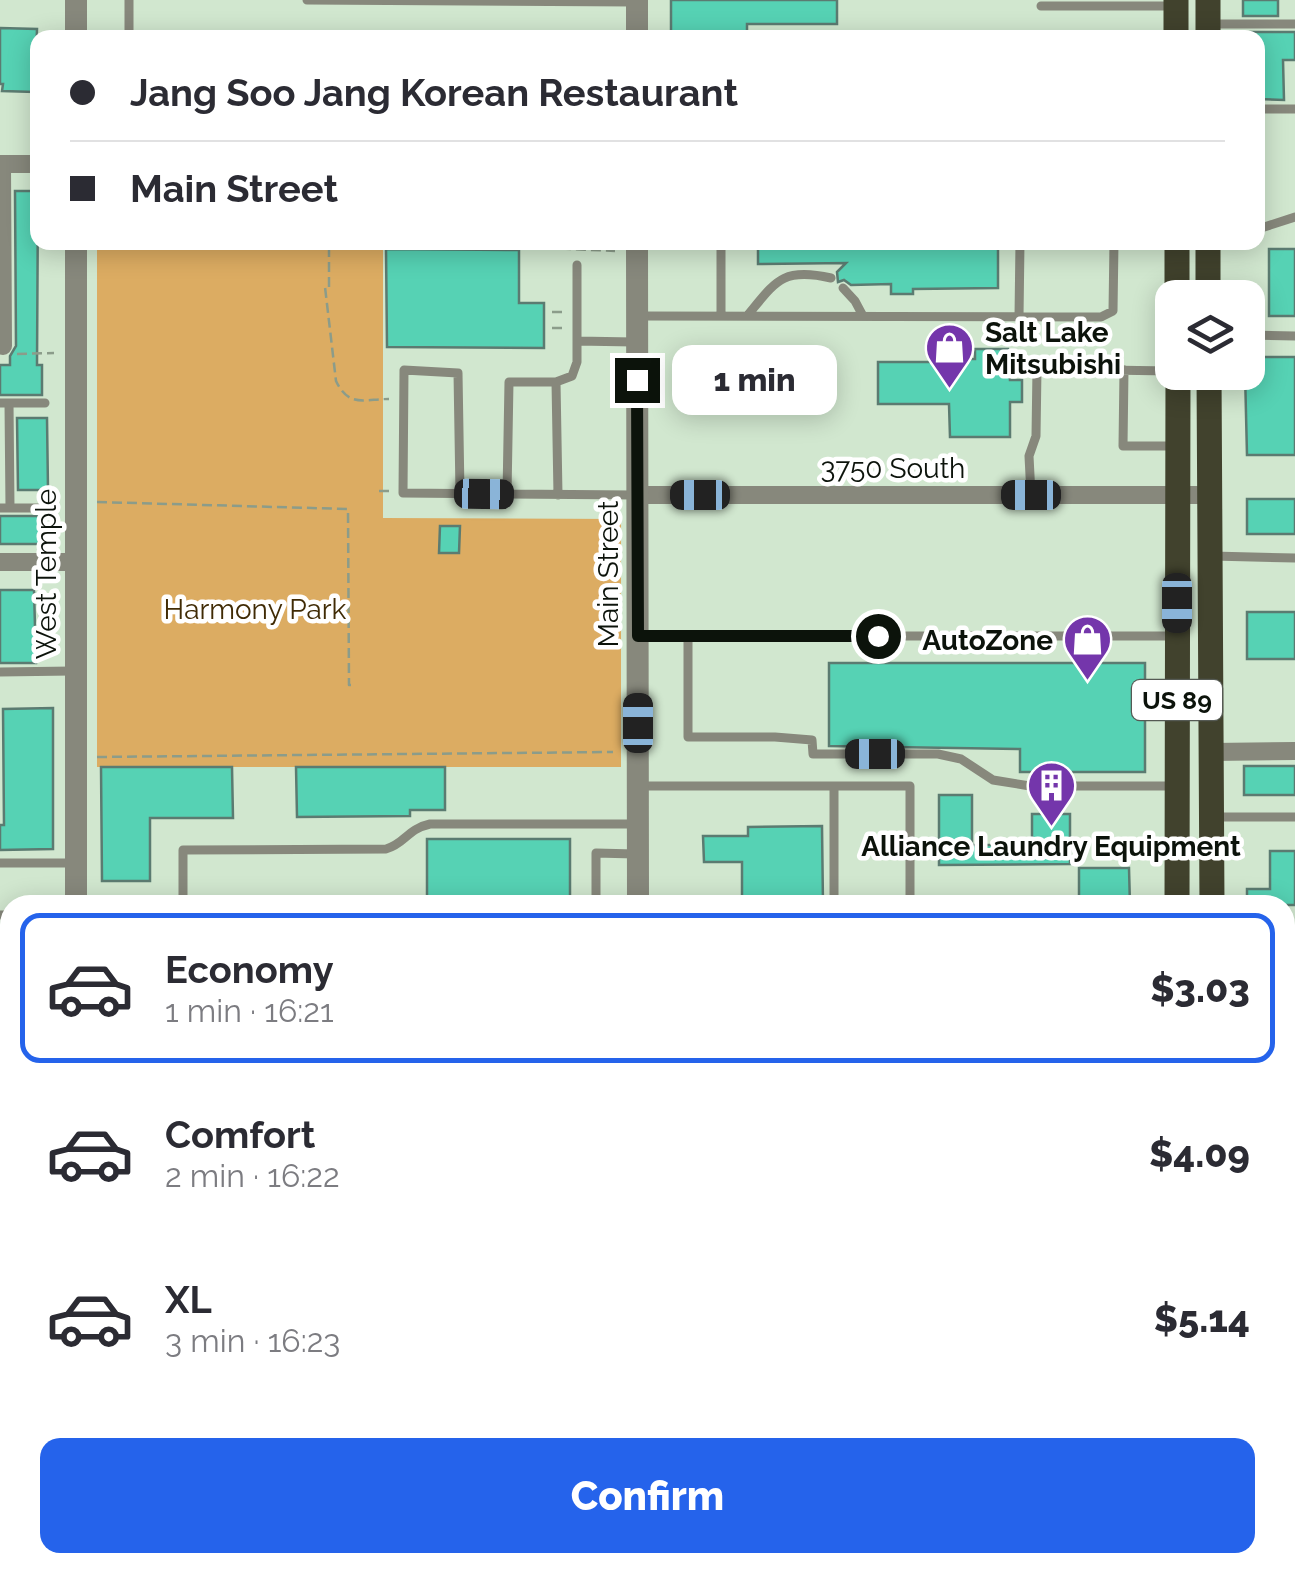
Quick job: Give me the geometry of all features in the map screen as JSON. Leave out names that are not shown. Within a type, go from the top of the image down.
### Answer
[{"type":"main road","points":[[1176,3],[1176,30]]},
{"type":"main road","points":[[1177,250],[1177,280]]},
{"type":"main road","points":[[1208,250],[1208,280]]},
{"type":"main road","name":"US 89","points":[[1176,390],[1177,895]]},
{"type":"main road","name":"US 89","points":[[1208,390],[1212,895]]},
{"type":"street","points":[[76,0],[76,30]]},
{"type":"street","points":[[637,1],[637,30]]},
{"type":"street","points":[[11,350],[1,312],[1,164],[30,164]]},
{"type":"street","name":"West Temple","points":[[76,895],[75,562],[86,250]]},
{"type":"street","name":"Main Street","points":[[637,250],[638,895]]},
{"type":"street","name":"3750 South","points":[[638,495],[1208,496]]},
{"type":"street","points":[[0,562],[75,562]]},
{"type":"street","points":[[1212,752],[1295,752]]},
{"type":"lane","points":[[129,0],[129,30]]},
{"type":"lane","points":[[307,3],[637,1]]},
{"type":"lane","points":[[1041,6],[1176,3]]},
{"type":"lane","points":[[1208,20],[1295,24]]},
{"type":"lane","points":[[1265,109],[1295,109]]},
{"type":"lane","points":[[1265,227],[1295,218]]},
{"type":"lane","points":[[720,250],[720,316]]},
{"type":"lane","points":[[1019,317],[1020,250]]},
{"type":"lane","points":[[637,316],[1101,317],[1113,311],[1114,250]]},
{"type":"lane","points":[[507,494],[510,382],[556,382],[572,376],[576,362],[576,265]]},
{"type":"lane","points":[[747,316],[785,276],[832,278]]},
{"type":"lane","points":[[843,288],[863,316]]},
{"type":"lane","points":[[1265,336],[1295,336]]},
{"type":"lane","points":[[576,340],[637,342]]},
{"type":"lane","points":[[460,494],[458,373],[404,370],[403,493],[460,494],[507,494],[558,495],[638,495]]},
{"type":"lane","points":[[1031,495],[1029,456],[1036,436],[1037,370],[1155,371]]},
{"type":"lane","points":[[1124,370],[1123,446],[1178,446]]},
{"type":"lane","points":[[556,382],[558,495]]},
{"type":"lane","points":[[44,508],[5,508],[4,403],[45,402]]},
{"type":"lane","points":[[1209,556],[1295,558]]},
{"type":"lane","points":[[638,636],[1177,636]]},
{"type":"lane","points":[[688,636],[688,737],[812,740],[812,754],[938,754],[960,759],[992,780],[1030,786],[1176,786]]},
{"type":"lane","points":[[0,672],[76,672]]},
{"type":"lane","points":[[638,786],[910,786],[910,895]]},
{"type":"lane","points":[[834,786],[834,895]]},
{"type":"lane","points":[[1212,816],[1295,817]]},
{"type":"lane","points":[[183,895],[183,850],[386,849],[398,846],[407,833],[430,824],[638,824]]},
{"type":"lane","points":[[596,895],[596,853],[638,854]]},
{"type":"lane","points":[[0,863],[75,862]]},
{"type":"path","points":[[329,250],[330,286],[325,287],[336,381],[342,394],[352,400],[379,399]]},
{"type":"path","points":[[592,250],[614,251]]},
{"type":"path","points":[[11,350],[56,354]]},
{"type":"path","points":[[97,502],[348,509],[351,685]]},
{"type":"path","points":[[97,756],[613,752]]},
{"type":"green space","name":"Harmony Park","points":[[97,250],[383,250],[383,518],[621,519],[621,767],[97,767]]},
{"type":"building","points":[[671,0],[837,0],[837,24],[747,24],[747,30],[671,30]]},
{"type":"building","points":[[1243,0],[1278,0],[1278,16],[1243,16]]},
{"type":"building","points":[[0,28],[37,29],[30,30],[30,92],[2,91]]},
{"type":"building","points":[[1265,32],[1295,32],[1295,60],[1283,60],[1284,100],[1265,99]]},
{"type":"building","points":[[15,191],[30,191],[30,250],[38,250],[37,365],[42,365],[42,395],[0,395],[0,365],[10,365],[16,346]]},
{"type":"building","points":[[1269,249],[1295,249],[1295,316],[1269,316]]},
{"type":"building","points":[[386,250],[519,250],[519,303],[544,303],[544,348],[387,347]]},
{"type":"building","points":[[758,250],[998,250],[998,288],[913,289],[913,294],[891,294],[891,284],[838,282],[837,272],[846,263],[758,264]]},
{"type":"building","name":"Salt Lake Mitsubishi","points":[[975,349],[1008,349],[1010,380],[1022,380],[1022,402],[1010,402],[1010,437],[950,437],[949,404],[878,404],[878,362],[975,359]]},
{"type":"building","points":[[1265,357],[1295,357],[1295,455],[1247,455],[1245,390],[1265,390]]},
{"type":"building","points":[[17,418],[47,418],[48,490],[18,490]]},
{"type":"building","points":[[1247,499],[1295,499],[1295,534],[1247,534]]},
{"type":"building","points":[[0,516],[44,516],[44,544],[0,544]]},
{"type":"building","points":[[440,526],[460,526],[459,553],[439,553]]},
{"type":"building","points":[[0,590],[34,590],[36,663],[0,663]]},
{"type":"building","points":[[1247,612],[1295,612],[1295,659],[1247,659]]},
{"type":"building","points":[[829,663],[1145,663],[1145,772],[1020,772],[1020,749],[829,746]]},
{"type":"building","points":[[53,708],[53,849],[0,850],[0,825],[4,825],[3,709]]},
{"type":"building","points":[[1244,766],[1295,766],[1295,795],[1244,795]]},
{"type":"building","points":[[101,767],[232,767],[233,818],[150,818],[150,881],[102,881]]},
{"type":"building","points":[[296,767],[445,767],[445,810],[410,810],[410,816],[297,817]]},
{"type":"building","name":"Alliance Laundry Equipment","points":[[939,795],[972,795],[972,845],[1032,845],[1032,814],[1070,814],[1070,864],[939,865]]},
{"type":"building","points":[[822,826],[823,895],[742,895],[742,862],[704,862],[703,836],[748,836],[748,827]]},
{"type":"building","points":[[427,839],[570,839],[570,895],[427,895]]},
{"type":"building","points":[[1270,851],[1295,851],[1295,895],[1247,895],[1247,889],[1270,889]]},
{"type":"building","points":[[1079,868],[1129,868],[1130,895],[1079,895]]},
{"type":"place","name":"Salt Lake Mitsubishi","points":[[950,390]]},
{"type":"place","name":"AutoZone","points":[[1088,682]]},
{"type":"place","name":"Alliance Laundry Equipment","points":[[1051,828]]},
{"type":"route","points":[[637,380],[638,636],[878,636]]}]
